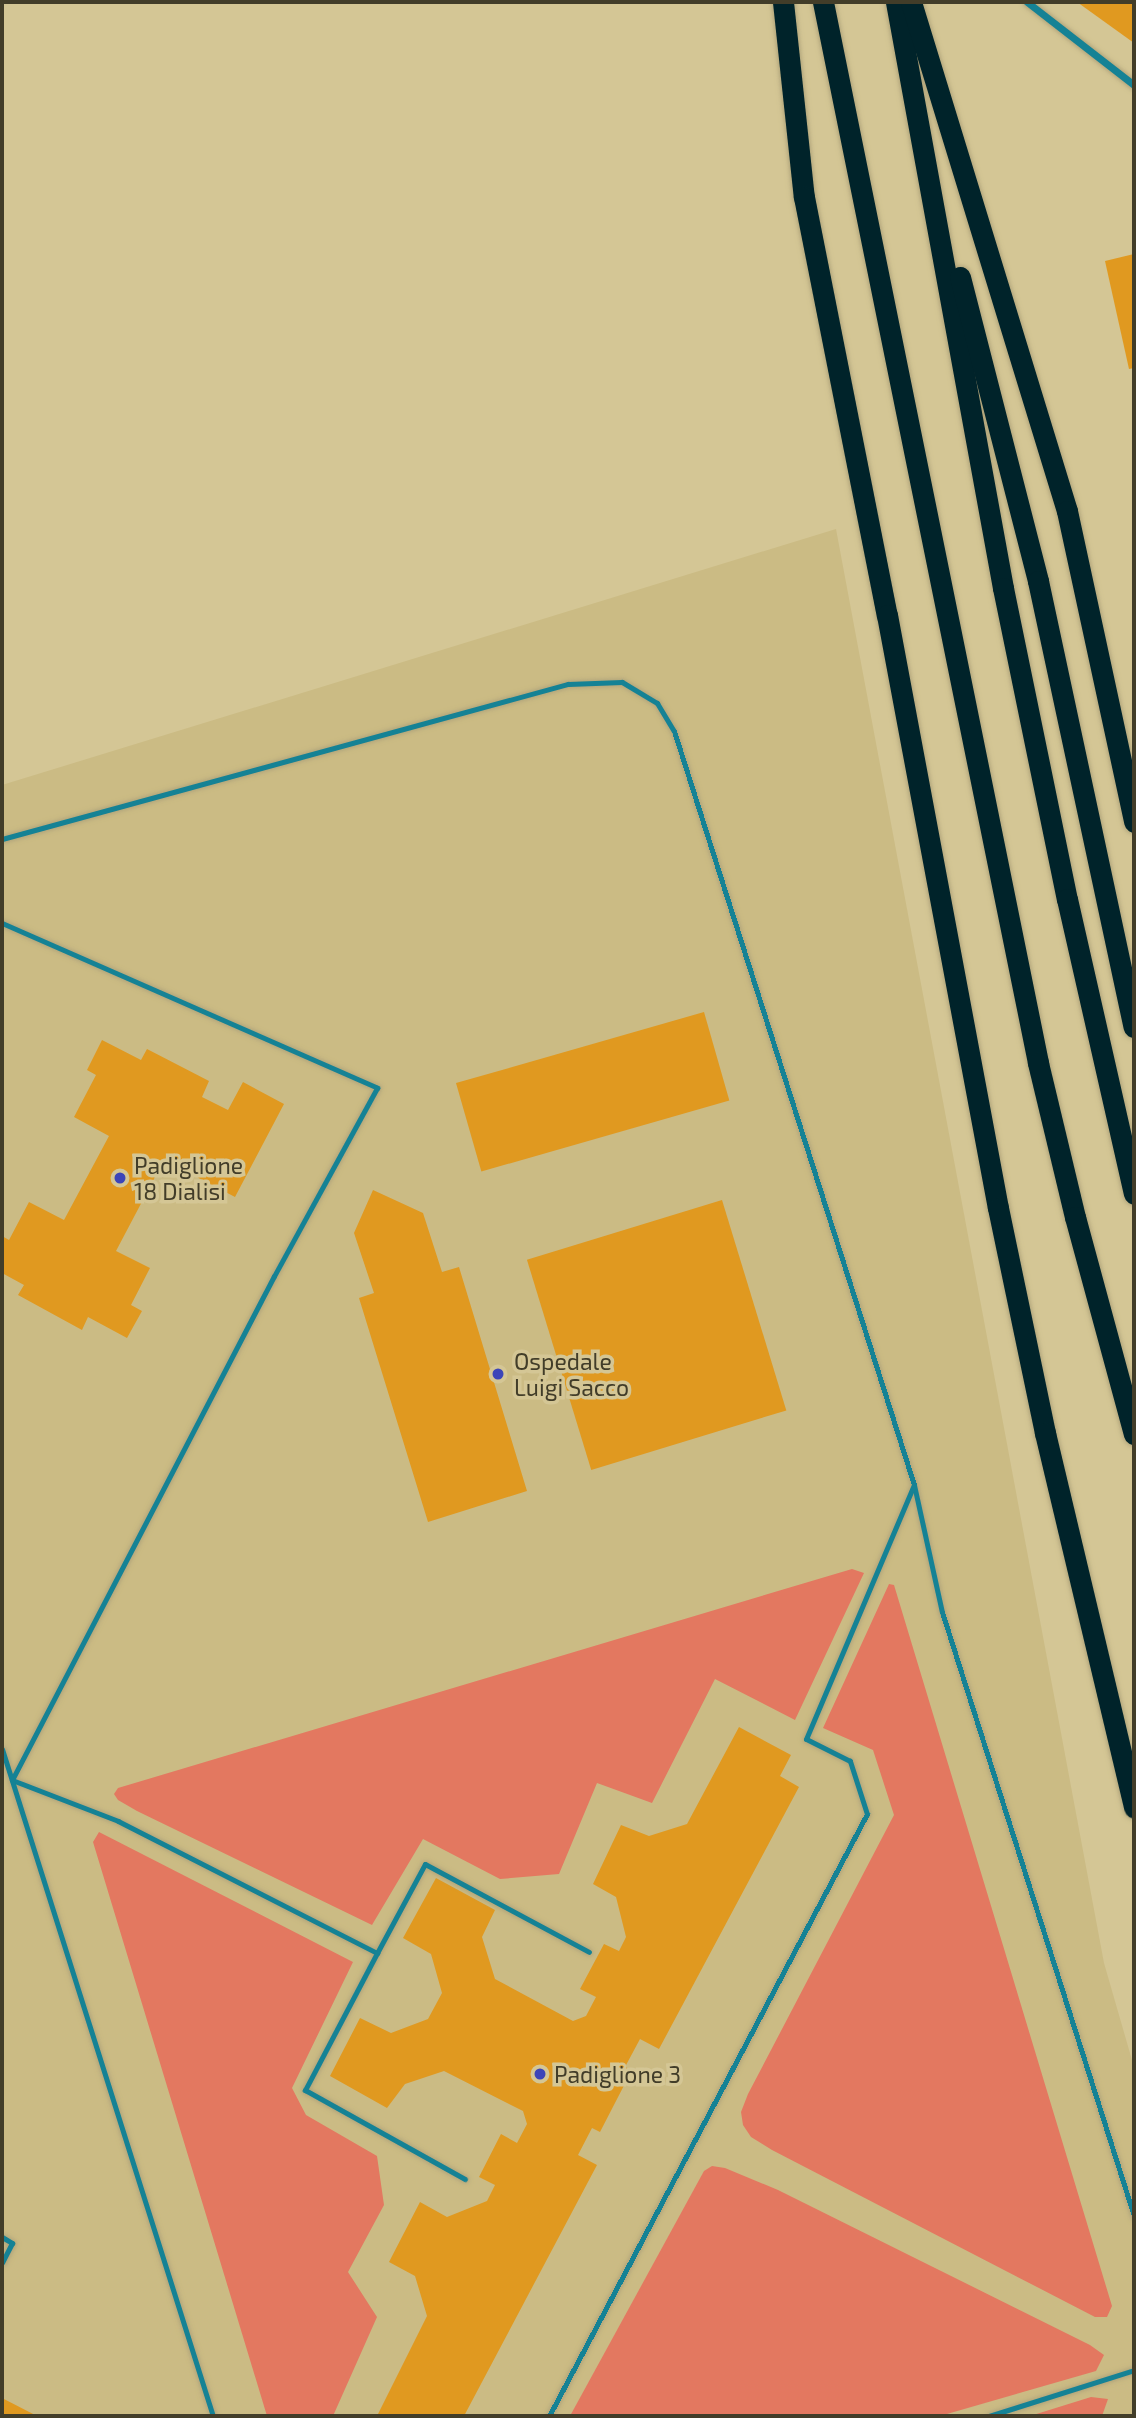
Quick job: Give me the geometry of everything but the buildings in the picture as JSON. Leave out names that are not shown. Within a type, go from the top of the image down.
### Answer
[{"type":"highway","points":[[783,2],[804,197],[889,626],[998,1208],[1045,1433],[1134,1808]]},
{"type":"highway","points":[[823,2],[1035,1051],[1075,1217],[1134,1434]]},
{"type":"highway","points":[[896,2],[1003,589],[1068,899],[1134,1193]]},
{"type":"highway","points":[[911,2],[1067,510],[1134,822]]},
{"type":"highway","points":[[918,113],[1038,581],[1134,1027]]},
{"type":"street","points":[[1027,2],[1134,85]]},
{"type":"lane","points":[[2,839],[568,684],[622,682],[657,703],[674,731],[914,1485],[943,1612],[1134,2217]]},
{"type":"lane","points":[[2,923],[377,1087],[274,1276],[12,1780]]},
{"type":"lane","points":[[549,2416],[867,1814],[850,1761],[806,1739],[914,1485]]},
{"type":"lane","points":[[2,1749],[213,2416]]},
{"type":"lane","points":[[12,1780],[118,1821],[377,1953]]},
{"type":"lane","points":[[465,2179],[305,2090],[425,1864],[589,1952]]},
{"type":"lane","points":[[2,2237],[12,2243],[2,2263]]},
{"type":"lane","points":[[989,2416],[1134,2370]]},
{"type":"shaded area","name":"Ospedale Luigi Sacco","points":[[836,529],[1104,1963],[1134,2067],[1134,2416],[2,2416],[2,785]]},
{"type":"shaded area","points":[[852,1569],[864,1573],[795,1720],[715,1679],[652,1803],[597,1783],[559,1874],[500,1879],[423,1839],[372,1925],[137,1811],[118,1800],[114,1794],[118,1788]]},
{"type":"shaded area","points":[[889,1584],[894,1585],[1112,2306],[1107,2317],[1095,2317],[772,2150],[751,2137],[743,2125],[741,2112],[748,2094],[894,1815],[873,1750],[823,1728]]},
{"type":"shaded area","points":[[99,1832],[353,1962],[292,2088],[306,2115],[377,2156],[384,2205],[348,2272],[377,2317],[333,2416],[267,2416],[93,1842]]},
{"type":"shaded area","points":[[712,2166],[725,2168],[778,2190],[1090,2345],[1104,2355],[1096,2371],[940,2416],[570,2416],[704,2171]]},
{"type":"shaded area","points":[[1091,2397],[1108,2399],[1102,2416],[1030,2416]]},
{"type":"place","name":"Padiglione 18 Dialisi","points":[[120,1178]]},
{"type":"place","name":"Ospedale Luigi Sacco","points":[[498,1374]]},
{"type":"place","name":"Padiglione 3","points":[[540,2074]]}]
